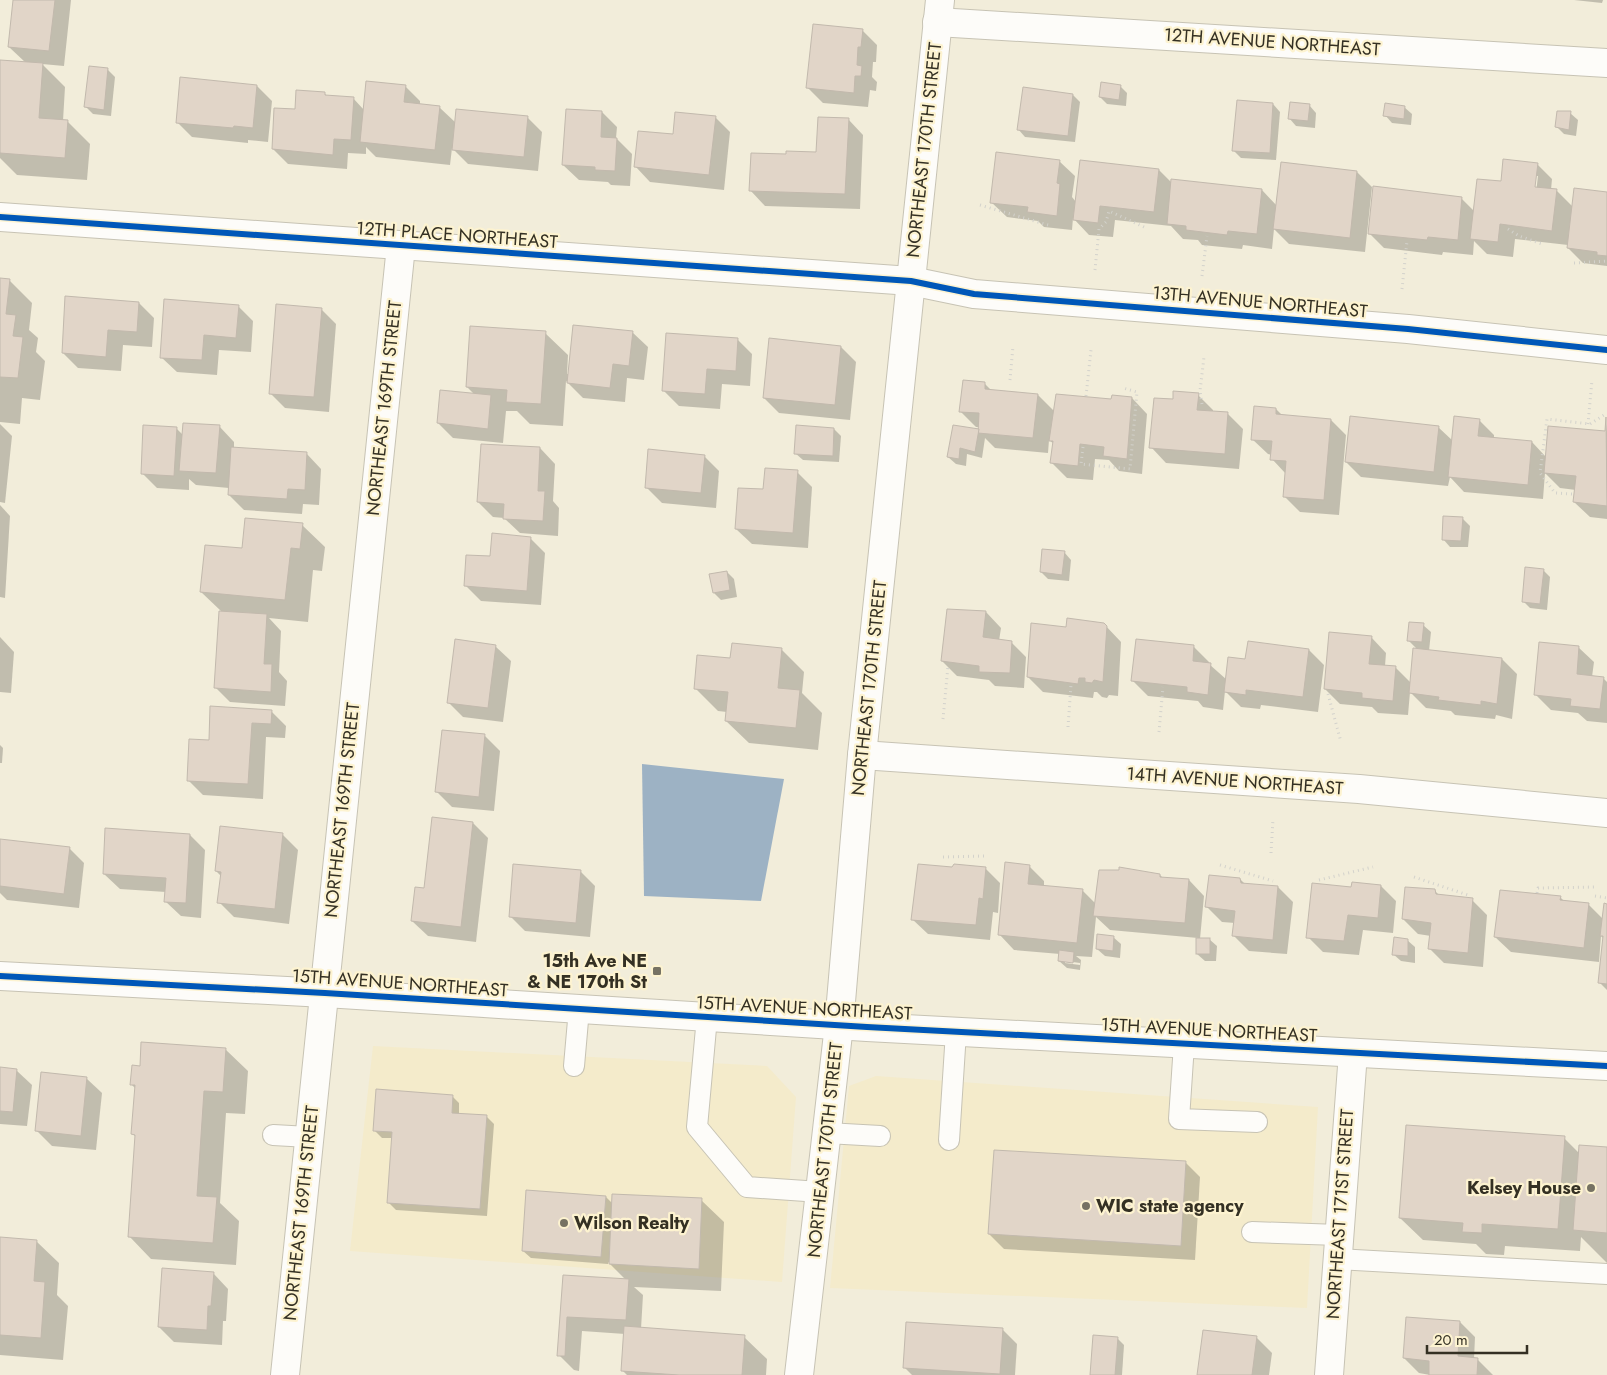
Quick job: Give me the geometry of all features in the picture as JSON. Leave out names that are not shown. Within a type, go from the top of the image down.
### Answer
[{"type":"street","name":"12TH AVENUE NORTHEAST","points":[[938,11],[1607,64]]},
{"type":"street","name":"NORTHEAST 170TH STREET","points":[[799,1375],[839,1026],[862,755],[938,11]]},
{"type":"street","name":"12TH PLACE NORTHEAST","points":[[0,217],[911,281]]},
{"type":"street","name":"NORTHEAST 169TH STREET","points":[[285,1375],[401,246]]},
{"type":"street","name":"13TH AVENUE NORTHEAST","points":[[911,281],[974,294],[1408,329],[1607,350]]},
{"type":"street","name":"14TH AVENUE NORTHEAST","points":[[862,755],[1359,789],[1607,813]]},
{"type":"street","name":"15TH AVENUE NORTHEAST","points":[[0,976],[325,993],[839,1026],[1607,1066]]},
{"type":"street","name":"NORTHEAST 171ST STREET","points":[[1329,1375],[1352,1053]]},
{"type":"lane","points":[[574,1066],[579,1009]]},
{"type":"lane","points":[[706,1017],[697,1127],[747,1187],[820,1192]]},
{"type":"lane","points":[[949,1140],[956,1032]]},
{"type":"lane","points":[[1184,1044],[1179,1119],[1257,1122]]},
{"type":"lane","points":[[827,1133],[880,1136]]},
{"type":"lane","points":[[273,1135],[309,1137]]},
{"type":"lane","points":[[1252,1232],[1338,1247],[1607,1274]]},
{"type":"path","points":[[980,205],[1048,225]]},
{"type":"path","points":[[1095,270],[1100,229],[1106,222],[1109,211],[1144,227]]},
{"type":"path","points":[[1508,228],[1519,236],[1542,244]]},
{"type":"path","points":[[1202,276],[1207,236]]},
{"type":"path","points":[[1402,289],[1407,240]]},
{"type":"path","points":[[1574,263],[1607,261]]},
{"type":"path","points":[[1010,380],[1014,346]]},
{"type":"path","points":[[1086,396],[1091,350]]},
{"type":"path","points":[[1202,404],[1200,391],[1204,357]]},
{"type":"path","points":[[1588,424],[1592,380]]},
{"type":"path","points":[[1083,447],[1081,464],[1130,469],[1137,392],[1123,388]]},
{"type":"path","points":[[1572,494],[1555,493],[1540,473],[1547,419],[1590,424],[1607,413]]},
{"type":"path","points":[[943,720],[948,666]]},
{"type":"path","points":[[1068,727],[1071,684]]},
{"type":"path","points":[[1159,732],[1163,687]]},
{"type":"path","points":[[1328,694],[1341,742]]},
{"type":"path","points":[[1271,853],[1273,819]]},
{"type":"path","points":[[944,857],[984,856]]},
{"type":"path","points":[[1220,865],[1273,881]]},
{"type":"path","points":[[1319,880],[1373,867]]},
{"type":"path","points":[[1414,877],[1468,895]]},
{"type":"path","points":[[1537,893],[1538,888],[1596,887]]},
{"type":"path","points":[[1595,896],[1607,898]]},
{"type":"shaded area","points":[[373,1046],[767,1066],[796,1097],[782,1282],[350,1251]]},
{"type":"shaded area","points":[[876,1076],[1318,1107],[1307,1308],[830,1288],[849,1086]]},
{"type":"water","points":[[642,764],[784,779],[761,901],[644,896]]},
{"type":"building","points":[[13,0],[55,0],[49,51],[8,47]]},
{"type":"building","points":[[813,24],[863,29],[861,47],[858,47],[857,65],[862,66],[861,76],[855,76],[854,93],[806,88]]},
{"type":"building","points":[[0,60],[43,63],[39,118],[68,120],[65,158],[0,153]]},
{"type":"building","points":[[89,66],[108,68],[104,110],[84,107]]},
{"type":"building","points":[[180,77],[257,85],[253,128],[176,123]]},
{"type":"building","points":[[366,81],[406,85],[404,102],[440,106],[435,150],[360,142]]},
{"type":"building","points":[[1101,82],[1121,85],[1119,100],[1099,97]]},
{"type":"building","points":[[1023,87],[1073,94],[1068,136],[1017,130]]},
{"type":"building","points":[[296,90],[354,97],[351,140],[334,139],[333,155],[272,149],[274,108],[295,109]]},
{"type":"building","points":[[1237,100],[1273,103],[1270,153],[1232,151]]},
{"type":"building","points":[[1290,102],[1310,104],[1308,121],[1288,119]]},
{"type":"building","points":[[1385,103],[1405,106],[1404,119],[1383,116]]},
{"type":"building","points":[[456,109],[528,116],[524,157],[452,150]]},
{"type":"building","points":[[566,109],[602,111],[601,137],[617,138],[615,171],[595,170],[595,167],[562,165]]},
{"type":"building","points":[[1557,111],[1571,111],[1569,130],[1555,127]]},
{"type":"building","points":[[675,112],[716,116],[709,175],[634,167],[638,131],[673,134]]},
{"type":"building","points":[[818,117],[849,118],[845,194],[749,191],[751,153],[786,154],[786,151],[816,152]]},
{"type":"building","points":[[996,152],[1060,160],[1057,183],[1060,184],[1057,216],[1027,212],[1028,207],[990,203]]},
{"type":"building","points":[[1503,159],[1538,163],[1535,187],[1557,189],[1552,231],[1500,224],[1498,242],[1470,239],[1477,179],[1501,181]]},
{"type":"building","points":[[1080,160],[1159,169],[1154,212],[1100,206],[1098,223],[1073,220]]},
{"type":"building","points":[[1281,162],[1357,171],[1350,238],[1273,229]]},
{"type":"building","points":[[1171,179],[1262,189],[1257,234],[1228,231],[1227,235],[1186,230],[1186,226],[1167,224]]},
{"type":"building","points":[[1373,186],[1462,197],[1458,240],[1428,237],[1427,240],[1368,234]]},
{"type":"building","points":[[1574,188],[1607,192],[1607,256],[1597,255],[1597,252],[1567,248]]},
{"type":"building","points":[[0,278],[10,279],[6,314],[16,315],[13,336],[23,337],[18,378],[0,377]]},
{"type":"building","points":[[65,296],[139,302],[137,332],[108,330],[106,357],[62,353]]},
{"type":"building","points":[[164,299],[239,305],[236,338],[204,335],[202,360],[160,358]]},
{"type":"building","points":[[276,304],[322,308],[314,397],[269,394]]},
{"type":"building","points":[[573,325],[633,331],[629,366],[613,364],[610,388],[567,383]]},
{"type":"building","points":[[470,326],[546,331],[541,404],[506,402],[507,390],[466,387]]},
{"type":"building","points":[[666,333],[738,338],[736,371],[707,369],[705,394],[662,391]]},
{"type":"building","points":[[769,338],[841,346],[835,405],[763,398]]},
{"type":"building","points":[[963,380],[985,382],[985,389],[1038,394],[1033,438],[978,433],[979,413],[959,412]]},
{"type":"building","points":[[440,390],[491,395],[488,429],[437,423]]},
{"type":"building","points":[[1173,391],[1199,393],[1197,410],[1228,412],[1225,454],[1149,448],[1154,398],[1173,399]]},
{"type":"building","points":[[1056,394],[1111,399],[1112,395],[1132,397],[1127,459],[1103,456],[1104,447],[1080,444],[1078,466],[1050,463],[1053,441],[1049,441]]},
{"type":"building","points":[[1254,406],[1276,408],[1276,414],[1331,419],[1324,500],[1283,497],[1286,461],[1270,460],[1272,441],[1251,440]]},
{"type":"building","points":[[1350,416],[1439,426],[1434,472],[1345,462]]},
{"type":"building","points":[[1454,416],[1480,419],[1478,436],[1532,441],[1528,485],[1448,477]]},
{"type":"building","points":[[1606,417],[1607,506],[1573,502],[1576,476],[1544,473],[1548,426],[1605,431]]},
{"type":"building","points":[[183,423],[220,425],[216,473],[179,471]]},
{"type":"building","points":[[143,425],[177,427],[174,476],[141,474]]},
{"type":"building","points":[[796,425],[834,428],[833,456],[794,454]]},
{"type":"building","points":[[953,425],[979,429],[975,452],[960,448],[959,459],[947,457]]},
{"type":"building","points":[[481,444],[540,447],[538,491],[545,491],[543,521],[503,519],[504,504],[477,502]]},
{"type":"building","points":[[231,447],[307,452],[305,490],[288,489],[287,499],[228,495]]},
{"type":"building","points":[[648,449],[705,455],[701,493],[645,488]]},
{"type":"building","points":[[765,468],[798,470],[793,533],[735,529],[738,488],[763,489]]},
{"type":"building","points":[[1443,516],[1463,517],[1461,541],[1442,540]]},
{"type":"building","points":[[245,518],[303,523],[300,549],[291,548],[285,600],[200,592],[205,545],[242,548]]},
{"type":"building","points":[[492,533],[531,537],[527,591],[464,586],[466,555],[490,556]]},
{"type":"building","points":[[1042,549],[1065,551],[1062,575],[1040,572]]},
{"type":"building","points":[[1525,567],[1544,569],[1540,604],[1522,602]]},
{"type":"building","points":[[727,571],[730,590],[713,593],[709,574]]},
{"type":"building","points":[[947,609],[986,611],[983,637],[1012,641],[1010,673],[979,672],[979,666],[941,661]]},
{"type":"building","points":[[219,611],[267,614],[264,664],[272,664],[271,692],[214,688]]},
{"type":"building","points":[[1067,618],[1104,623],[1107,626],[1103,682],[1094,680],[1092,683],[1085,682],[1085,678],[1079,678],[1078,684],[1027,677],[1031,623],[1066,627]]},
{"type":"building","points":[[1409,622],[1424,623],[1422,642],[1407,641]]},
{"type":"building","points":[[1329,632],[1372,636],[1369,664],[1396,666],[1393,701],[1362,698],[1362,693],[1324,689]]},
{"type":"building","points":[[455,639],[496,645],[488,708],[447,703]]},
{"type":"building","points":[[1136,639],[1194,645],[1193,661],[1211,663],[1208,695],[1187,692],[1187,687],[1131,681]]},
{"type":"building","points":[[1248,641],[1309,649],[1303,697],[1246,690],[1246,695],[1224,692],[1228,657],[1245,659]]},
{"type":"building","points":[[1539,642],[1579,646],[1577,674],[1604,677],[1600,709],[1570,706],[1571,699],[1534,695]]},
{"type":"building","points":[[732,643],[782,648],[778,688],[800,690],[796,728],[725,721],[728,692],[694,689],[697,655],[730,658]]},
{"type":"building","points":[[1413,648],[1502,658],[1497,704],[1481,701],[1481,705],[1438,700],[1439,697],[1409,693]]},
{"type":"building","points":[[210,706],[272,710],[271,724],[252,723],[248,784],[187,781],[189,739],[209,740]]},
{"type":"building","points":[[442,730],[485,734],[479,797],[435,792]]},
{"type":"building","points":[[432,817],[473,822],[461,927],[411,921],[415,887],[424,888]]},
{"type":"building","points":[[220,826],[283,833],[275,909],[217,903],[221,872],[215,871]]},
{"type":"building","points":[[105,828],[190,834],[186,903],[164,902],[166,878],[103,874]]},
{"type":"building","points":[[0,839],[70,847],[64,894],[0,886]]},
{"type":"building","points":[[1005,862],[1030,865],[1028,884],[1083,889],[1077,943],[998,935]]},
{"type":"building","points":[[513,864],[581,870],[576,923],[509,917]]},
{"type":"building","points":[[918,864],[952,867],[954,864],[986,867],[983,899],[979,898],[976,925],[911,920]]},
{"type":"building","points":[[1119,867],[1160,874],[1160,877],[1189,879],[1185,923],[1093,916],[1099,870],[1119,870]]},
{"type":"building","points":[[1209,875],[1240,878],[1241,883],[1278,886],[1273,940],[1232,936],[1235,911],[1205,907]]},
{"type":"building","points":[[1352,882],[1381,885],[1378,918],[1348,915],[1344,941],[1306,938],[1312,883],[1351,887]]},
{"type":"building","points":[[1405,887],[1435,889],[1436,894],[1473,898],[1468,953],[1428,949],[1431,923],[1402,919]]},
{"type":"building","points":[[1500,890],[1561,896],[1560,900],[1589,903],[1584,948],[1494,937]]},
{"type":"building","points":[[1604,903],[1607,904],[1607,984],[1598,983],[1603,936],[1600,936]]},
{"type":"building","points":[[1097,934],[1114,936],[1113,951],[1096,949]]},
{"type":"building","points":[[1394,937],[1408,939],[1408,956],[1392,955]]},
{"type":"building","points":[[1196,938],[1210,938],[1210,954],[1196,954]]},
{"type":"building","points":[[1059,950],[1074,952],[1073,963],[1058,961]]},
{"type":"building","points":[[141,1042],[226,1048],[223,1092],[204,1091],[197,1196],[217,1197],[213,1243],[128,1237],[135,1135],[131,1134],[135,1085],[130,1085],[132,1065],[140,1066]]},
{"type":"building","points":[[0,1067],[17,1069],[13,1112],[0,1111]]},
{"type":"building","points":[[41,1072],[87,1077],[81,1136],[35,1131]]},
{"type":"building","points":[[376,1089],[453,1095],[452,1113],[487,1115],[480,1209],[387,1203],[392,1132],[373,1131]]},
{"type":"building","points":[[1406,1125],[1565,1136],[1558,1229],[1482,1224],[1482,1233],[1462,1232],[1463,1223],[1399,1218]]},
{"type":"building","name":"Kelsey House","points":[[1579,1145],[1607,1147],[1607,1233],[1573,1230]]},
{"type":"building","name":"WIC state agency","points":[[994,1150],[1186,1161],[1181,1246],[988,1234]]},
{"type":"building","name":"Wilson Realty","points":[[526,1190],[606,1196],[601,1257],[522,1251]]},
{"type":"building","points":[[612,1194],[702,1198],[699,1269],[609,1264]]},
{"type":"building","points":[[0,1237],[37,1240],[34,1281],[45,1282],[41,1338],[0,1335]]},
{"type":"building","points":[[162,1268],[214,1272],[211,1306],[208,1306],[207,1330],[158,1327]]},
{"type":"building","points":[[563,1275],[629,1279],[626,1320],[567,1317],[565,1356],[557,1356]]},
{"type":"building","points":[[1406,1317],[1460,1321],[1458,1356],[1478,1358],[1477,1375],[1429,1375],[1429,1361],[1403,1358]]},
{"type":"building","points":[[906,1322],[1003,1328],[1000,1374],[903,1368]]},
{"type":"building","points":[[624,1326],[745,1335],[742,1375],[679,1375],[621,1371]]},
{"type":"building","points":[[1203,1330],[1257,1336],[1252,1375],[1197,1375]]},
{"type":"building","points":[[1093,1335],[1118,1337],[1115,1375],[1090,1375]]},
{"type":"cycle path","points":[[0,217],[911,281],[974,294],[1408,329],[1607,350]]},
{"type":"cycle path","points":[[0,976],[325,993],[867,1027],[1607,1066]]},
{"type":"place","name":"15th Ave NE & NE 170th St","points":[[657,971]]},
{"type":"place","name":"Kelsey House","points":[[1591,1188]]},
{"type":"place","name":"WIC state agency","points":[[1086,1206]]},
{"type":"place","name":"Wilson Realty","points":[[564,1223]]}]
